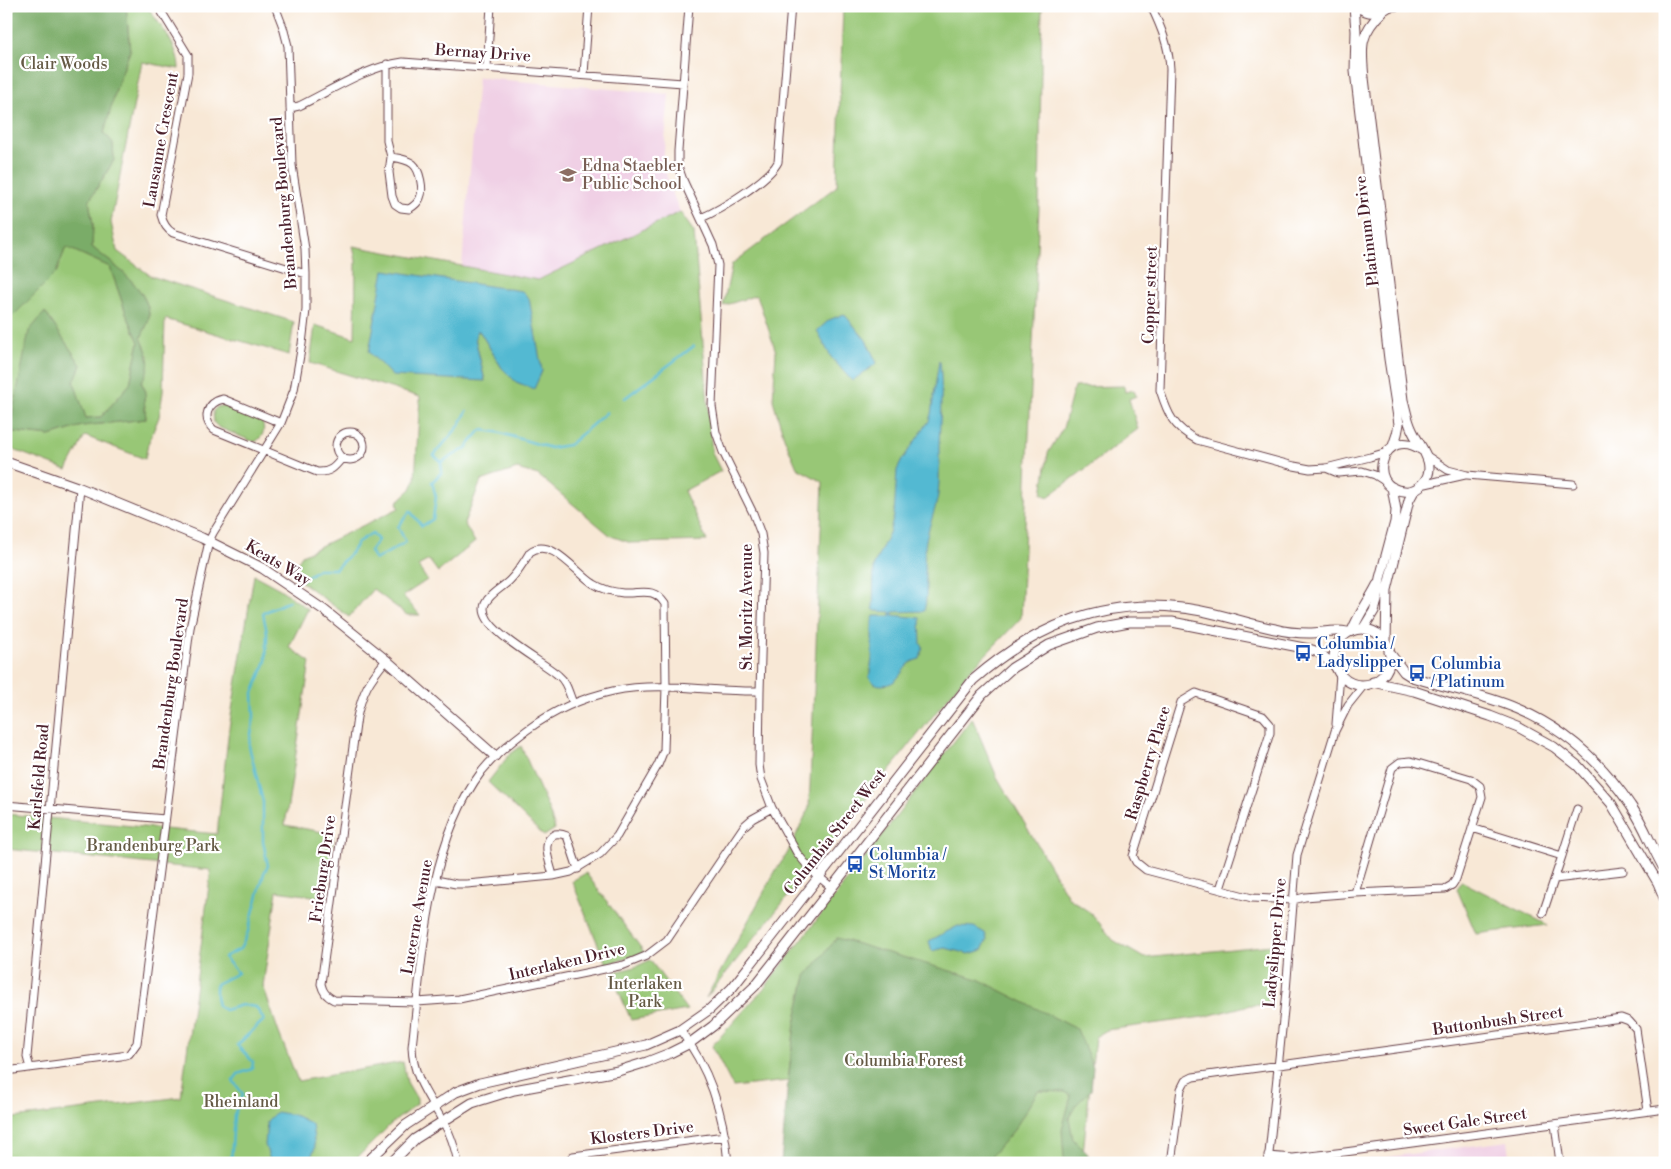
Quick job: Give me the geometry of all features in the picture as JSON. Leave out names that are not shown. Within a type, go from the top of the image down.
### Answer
[{"type":"main road","points":[[1356,6],[1367,12],[1375,13],[1387,8]]},
{"type":"main road","name":"Platinum Drive","points":[[1356,6],[1355,71],[1387,349],[1398,424],[1397,434],[1390,449]]},
{"type":"main road","name":"Platinum Drive","points":[[1387,8],[1370,24],[1366,31],[1363,46],[1364,78],[1401,385],[1408,422],[1424,453]]},
{"type":"main road","points":[[1363,629],[1374,611],[1380,578],[1396,522],[1396,510],[1389,484],[1382,474],[1381,466],[1383,458],[1390,449],[1400,444],[1408,443],[1416,446],[1424,453],[1429,472],[1409,500],[1387,590],[1389,662],[1386,670],[1380,677],[1368,684]]},
{"type":"main road","name":"Keats Way","points":[[6,462],[80,488],[209,542],[262,568],[324,610],[386,660],[495,756]]},
{"type":"main road","points":[[1389,484],[1399,490],[1407,491],[1418,487]]},
{"type":"main road","points":[[1380,578],[1366,607],[1349,632],[1339,640],[1335,648],[1334,657],[1338,670],[1347,680],[1355,684],[1414,690],[1490,716],[1537,736],[1554,747],[1578,766],[1611,803],[1658,883],[1665,900]]},
{"type":"main road","name":"Columbia Street West","points":[[366,1163],[406,1125],[456,1092],[480,1083],[646,1045],[680,1030],[710,1009],[732,988],[973,680],[990,665],[1025,640],[1058,624],[1120,607],[1156,606],[1184,608],[1295,632],[1311,633],[1340,630],[1349,632]]},
{"type":"main road","name":"Columbia Street West","points":[[391,1163],[415,1139],[472,1103],[514,1090],[618,1071],[648,1062],[690,1043],[713,1026],[755,986],[982,694],[1012,668],[1049,645],[1105,627],[1129,622],[1172,622],[1309,649],[1318,652],[1338,670]]},
{"type":"main road","points":[[1349,632],[1363,629],[1372,631],[1380,636],[1404,672],[1412,677],[1492,699],[1518,709],[1558,731],[1580,747],[1600,765],[1628,800],[1665,870]]},
{"type":"main road","points":[[1665,926],[1665,938]]},
{"type":"street","name":"Lausanne Crescent","points":[[158,6],[188,54],[188,72],[161,215],[162,221],[169,231],[173,233],[306,274]]},
{"type":"street","points":[[487,67],[491,6]]},
{"type":"street","points":[[584,74],[589,6]]},
{"type":"street","name":"St. Moritz Avenue","points":[[689,6],[678,166],[713,245],[718,265],[712,406],[716,432],[723,452],[753,513],[761,534],[764,553],[760,765],[765,792],[797,853],[818,877],[831,887]]},
{"type":"street","points":[[701,218],[731,203],[772,171],[778,162],[791,6]]},
{"type":"street","name":"Copper street","points":[[1151,6],[1164,35],[1169,53],[1170,69],[1160,390],[1166,409],[1173,423],[1197,440],[1294,466],[1310,469],[1326,468]]},
{"type":"street","points":[[1387,8],[1405,6]]},
{"type":"street","name":"Brandenburg Boulevard","points":[[6,1071],[121,1056],[129,1054],[137,1043],[190,628],[209,542],[281,423],[294,390],[302,344],[306,310],[306,274],[292,165],[288,46],[277,7]]},
{"type":"street","name":"Bernay Drive","points":[[290,108],[299,106],[387,64],[403,62],[584,74],[684,83]]},
{"type":"street","points":[[387,64],[387,141],[391,157],[389,172],[392,196],[395,204],[401,208],[410,209],[417,204],[422,196],[419,173],[415,165],[409,161],[391,157]]},
{"type":"street","points":[[281,423],[223,399],[210,405],[206,417],[214,430],[317,472],[325,472],[334,468],[342,458]]},
{"type":"street","points":[[348,432],[357,434],[363,441],[364,450],[362,454],[350,460],[342,458],[336,450],[339,436],[348,432]]},
{"type":"street","points":[[1326,468],[1370,458],[1390,449]]},
{"type":"street","points":[[1424,453],[1448,470],[1467,475],[1573,484]]},
{"type":"street","points":[[1326,468],[1338,473],[1362,471],[1375,475],[1389,484]]},
{"type":"street","points":[[1418,487],[1467,475]]},
{"type":"street","name":"Karlsfeld Road","points":[[30,1068],[27,1056],[80,488]]},
{"type":"street","points":[[436,880],[456,884],[553,876],[578,869],[592,860],[612,842],[658,765],[665,742],[665,604],[660,597],[652,593],[624,593],[606,590],[594,584],[553,551],[540,548],[534,549],[510,580],[488,599],[484,606],[484,613],[491,624],[522,651],[559,676],[565,683],[573,703]]},
{"type":"street","name":"Frieburg Drive","points":[[386,660],[367,685],[361,698],[357,717],[321,984],[322,990],[327,997],[334,1000],[417,1002]]},
{"type":"street","name":"Ladyslipper Drive","points":[[1335,731],[1338,670]]},
{"type":"street","name":"Ladyslipper Drive","points":[[1268,1160],[1296,855],[1335,731],[1348,705],[1368,684]]},
{"type":"street","name":"Lucerne Avenue","points":[[458,1163],[449,1133],[417,1076],[412,1047],[430,909],[436,880],[449,833],[469,791],[495,756],[545,717],[573,703],[613,691],[632,688],[666,687],[760,692]]},
{"type":"street","name":"Raspberry Place","points":[[1220,889],[1270,733],[1270,724],[1263,716],[1196,693],[1181,702],[1134,856],[1136,862],[1146,870],[1252,898],[1293,900],[1305,897],[1355,893],[1445,889],[1452,885],[1456,879],[1482,797],[1480,786],[1471,779],[1411,761],[1400,762],[1392,768],[1355,893]]},
{"type":"street","points":[[6,804],[165,819]]},
{"type":"street","name":"Interlaken Drive","points":[[417,1002],[452,1000],[476,996],[624,965],[646,956],[657,949],[672,933],[744,826],[752,819],[772,808]]},
{"type":"street","points":[[1543,913],[1577,809]]},
{"type":"street","points":[[1472,828],[1562,856]]},
{"type":"street","points":[[553,876],[546,845],[549,838],[557,834],[567,836],[578,869]]},
{"type":"street","points":[[1555,879],[1623,871]]},
{"type":"street","name":"Buttonbush Street","points":[[1171,1163],[1181,1089],[1185,1081],[1193,1077],[1621,1018],[1629,1021],[1636,1030],[1648,1111]]},
{"type":"street","points":[[680,1030],[699,1057],[708,1078],[720,1114],[728,1163]]},
{"type":"street","name":"Sweet Gale Street","points":[[1268,1160],[1336,1153],[1665,1109]]},
{"type":"street","points":[[1555,1124],[1560,1163]]},
{"type":"street","name":"Klosters Drive","points":[[566,1163],[573,1156],[725,1136]]},
{"type":"shaded area","name":"Edna Staebler Public School","points":[[478,77],[669,94],[663,163],[680,212],[538,280],[462,266]]},
{"type":"shaded area","points":[[1508,1141],[1511,1163],[1344,1163]]},
{"type":"green space","name":"Clair Woods","points":[[18,6],[126,6],[130,51],[117,86],[104,133],[113,143],[114,160],[89,201],[93,224],[92,247],[128,277],[143,296],[147,306],[149,319],[141,338],[148,360],[147,371],[141,382],[146,392],[144,399],[146,419],[82,426],[50,436],[6,431],[6,422],[11,421],[29,331],[45,312],[81,365],[74,382],[86,418],[101,417],[130,384],[139,342],[126,313],[110,267],[66,247],[56,273],[13,316],[6,307],[6,21]]},
{"type":"green space","points":[[126,6],[147,6],[172,44],[176,52],[179,69],[142,62],[111,222],[117,251],[151,276],[294,322],[289,355],[165,319],[163,392],[159,417],[148,444],[145,459],[85,436],[67,470],[6,447],[6,431],[50,436],[82,426],[146,419],[144,399],[146,392],[141,382],[149,357],[141,338],[149,319],[147,306],[143,296],[128,277],[92,247],[93,224],[89,201],[114,160],[113,143],[104,133],[117,86],[130,51]]},
{"type":"green space","points":[[843,6],[1042,6],[1039,206],[1021,618],[966,675],[706,998],[776,870],[787,854],[809,808],[823,482],[797,468],[784,437],[773,400],[776,352],[757,295],[723,306],[732,264],[837,186]]},
{"type":"green space","points":[[680,212],[694,232],[712,453],[721,471],[684,491],[707,541],[631,543],[611,536],[538,475],[517,469],[481,481],[464,523],[475,542],[438,572],[429,560],[418,566],[427,580],[403,596],[420,615],[407,615],[373,589],[349,617],[296,578],[293,569],[302,555],[399,508],[397,502],[411,489],[415,480],[420,397],[310,363],[315,325],[355,338],[356,261],[353,246],[538,280]],"holes":[[[384,271],[542,371],[534,388],[516,382],[502,368],[480,332],[476,330],[475,338],[485,381]]]},
{"type":"green space","points":[[66,247],[110,267],[126,313],[139,342],[130,384],[101,417],[86,418],[73,381],[81,365],[45,312],[11,421],[6,422],[6,307],[13,316],[56,273]]},
{"type":"green space","points":[[1124,386],[1125,392],[1134,390],[1136,396],[1129,399],[1138,429],[1048,497],[1042,494],[1048,453],[1063,428],[1074,387]]},
{"type":"green space","points":[[227,405],[261,420],[263,432],[258,440],[255,442],[249,440],[218,427],[214,423],[213,411],[217,407]]},
{"type":"green space","name":"Rheinland","points":[[254,575],[280,589],[308,609],[289,647],[310,662],[285,825],[334,834],[327,898],[277,891],[263,986],[298,1081],[403,1062],[407,1082],[417,1099],[417,1104],[391,1124],[352,1163],[6,1163],[6,1119],[181,1097],[211,870],[6,849],[6,814],[217,834],[229,728]]},
{"type":"green space","points":[[972,718],[997,777],[1069,898],[1092,914],[1113,940],[1144,958],[1272,945],[1268,1005],[1250,1005],[1203,1017],[1107,1030],[1095,1037],[1082,1163],[798,1163],[805,980],[795,1024],[788,1081],[733,1087],[712,1046],[766,986]]},
{"type":"green space","points":[[521,746],[555,829],[544,836],[488,782],[509,755]]},
{"type":"green space","points":[[586,873],[644,952],[606,964],[572,881]]},
{"type":"green space","points":[[1461,881],[1548,925],[1476,934],[1457,889]]},
{"type":"green space","name":"Columbia Forest","points":[[837,938],[978,979],[1077,1029],[1093,1067],[1091,1090],[1075,1106],[1069,1118],[1073,1139],[1088,1154],[1087,1163],[1063,1163],[1062,1130],[1071,1096],[1064,1092],[1038,1091],[1014,1130],[993,1154],[990,1163],[781,1163],[795,1024],[806,976]]},
{"type":"green space","name":"Interlaken Park","points":[[650,960],[687,1010],[631,1020],[611,973],[635,967]]},
{"type":"water","points":[[384,270],[522,291],[529,298],[542,371],[534,389],[516,382],[502,368],[477,330],[475,338],[485,381],[392,376],[369,352]]},
{"type":"water","points":[[844,314],[866,340],[877,363],[852,381],[831,357],[817,331],[829,320]]},
{"type":"water","points":[[939,361],[941,393],[939,483],[937,502],[925,547],[926,603],[924,611],[893,612],[893,615],[920,618],[921,644],[923,647],[920,659],[910,663],[892,683],[880,685],[874,683],[869,678],[872,659],[872,621],[874,616],[891,616],[891,612],[873,609],[874,565],[889,533],[894,516],[897,470],[929,421]]},
{"type":"water","points":[[958,926],[974,927],[985,933],[987,940],[982,950],[969,954],[945,948],[932,951],[929,941]]},
{"type":"water","points":[[276,1112],[294,1115],[312,1124],[315,1148],[308,1163],[271,1163],[265,1145],[267,1121]]},
{"type":"waterway","points":[[625,398],[694,346]]},
{"type":"waterway","points":[[304,579],[318,569],[335,569],[351,553],[358,542],[372,533],[378,540],[370,551],[375,560],[406,542],[398,527],[410,511],[422,526],[433,519],[436,497],[432,482],[442,472],[441,462],[434,455],[459,426],[467,411]]},
{"type":"waterway","points":[[441,462],[465,449],[481,430],[497,432],[551,448],[569,445],[607,412]]},
{"type":"waterway","points":[[231,1163],[234,1115],[243,1094],[233,1081],[238,1074],[252,1069],[253,1062],[237,1045],[264,1020],[256,1007],[242,1005],[225,1010],[218,1006],[216,984],[238,973],[224,957],[240,949],[247,935],[264,873],[268,866],[263,841],[263,802],[249,746],[254,717],[253,693],[266,661],[267,633],[263,613],[289,601]]},
{"type":"place","name":"Edna Staebler Public School","points":[[568,175]]},
{"type":"place","name":"Columbia / Ladyslipper","points":[[1303,653]]},
{"type":"place","name":"Columbia / Platinum","points":[[1417,673]]},
{"type":"place","name":"Columbia / St Moritz","points":[[855,864]]},
{"type":"park label","name":"Brandenburg Park","points":[[153,846]]}]
